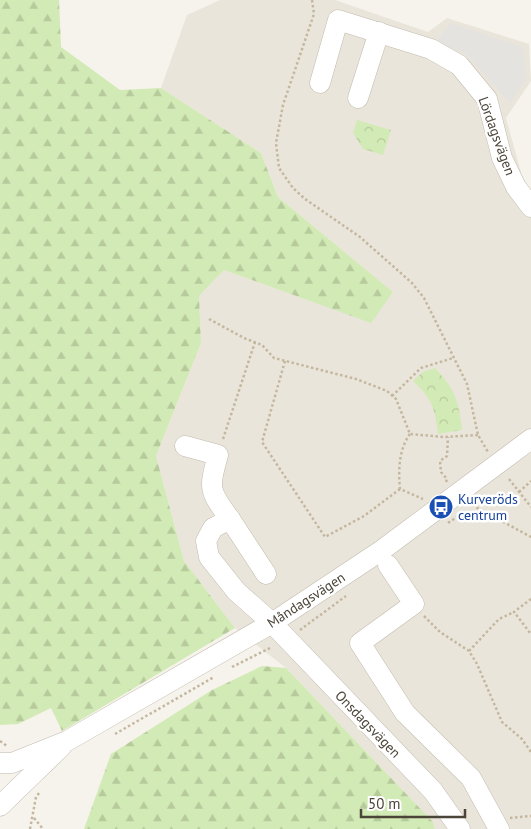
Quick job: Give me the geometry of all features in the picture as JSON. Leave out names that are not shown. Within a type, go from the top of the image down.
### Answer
[{"type":"street","name":"Lördagsvägen","points":[[320,84],[338,20],[431,49],[459,65],[474,80],[487,99],[502,158],[516,187],[531,207]]},
{"type":"street","points":[[358,98],[379,32]]},
{"type":"street","name":"Måndagsvägen","points":[[0,763],[12,762],[67,741],[272,623],[382,550],[531,439]]},
{"type":"street","points":[[184,446],[218,454],[210,483],[216,501],[266,574]]},
{"type":"street","name":"Onsdagsvägen","points":[[230,519],[213,528],[206,541],[210,557],[236,591],[272,623],[433,791],[460,829]]},
{"type":"street","points":[[388,565],[414,604],[360,643],[405,713],[471,778],[499,829]]},
{"type":"street","name":"Måndagsvägen","points":[[0,806],[67,741]]},
{"type":"path","points":[[312,0],[314,14],[286,96],[278,132],[276,151],[280,168],[290,184],[305,199],[360,237],[412,283],[424,298],[467,384],[478,435],[490,455]]},
{"type":"path","points":[[209,319],[262,345],[274,358],[375,385],[392,396],[401,410],[410,434]]},
{"type":"path","points":[[218,454],[255,342]]},
{"type":"path","points":[[392,396],[420,368],[453,358]]},
{"type":"path","points":[[285,361],[262,442],[325,538],[364,516],[400,489]]},
{"type":"path","points":[[410,434],[448,437],[478,435]]},
{"type":"path","points":[[400,489],[400,458],[404,442],[410,434]]},
{"type":"path","points":[[445,486],[447,480],[440,467],[440,461],[447,456],[448,437]]},
{"type":"path","points":[[509,479],[531,506]]},
{"type":"path","points":[[519,492],[531,481]]},
{"type":"path","points":[[400,489],[424,499],[430,494]]},
{"type":"path","points":[[469,651],[499,619],[514,612],[531,599]]},
{"type":"path","points":[[414,604],[440,632],[469,651],[477,664],[502,722],[522,739],[531,752]]},
{"type":"path","points":[[514,612],[531,634]]},
{"type":"path","points":[[34,818],[42,829]]},
{"type":"shaded area","points":[[220,0],[335,0],[428,32],[447,18],[529,44],[531,81],[506,118],[524,183],[531,191],[531,829],[435,829],[433,822],[286,668],[235,628],[184,561],[156,456],[201,343],[199,296],[224,270],[370,322],[393,292],[278,197],[261,153],[161,88],[187,15]]},
{"type":"shaded area","points":[[450,23],[523,47],[526,79],[510,103],[465,53],[435,43]]},
{"type":"green space","points":[[0,0],[59,0],[61,47],[120,90],[161,88],[261,153],[278,197],[393,292],[371,323],[224,270],[199,296],[201,343],[156,456],[184,561],[235,628],[62,731],[51,708],[18,724],[0,725]]},
{"type":"green space","points":[[357,120],[391,130],[383,155],[363,149],[353,133]]},
{"type":"green space","points":[[435,368],[452,389],[459,411],[462,430],[438,434],[432,404],[413,381],[423,372]]},
{"type":"green space","points":[[262,666],[286,668],[433,822],[435,829],[84,829],[111,754],[212,690]]},
{"type":"place","name":"Kurveröds centrum","points":[[441,507]]}]
